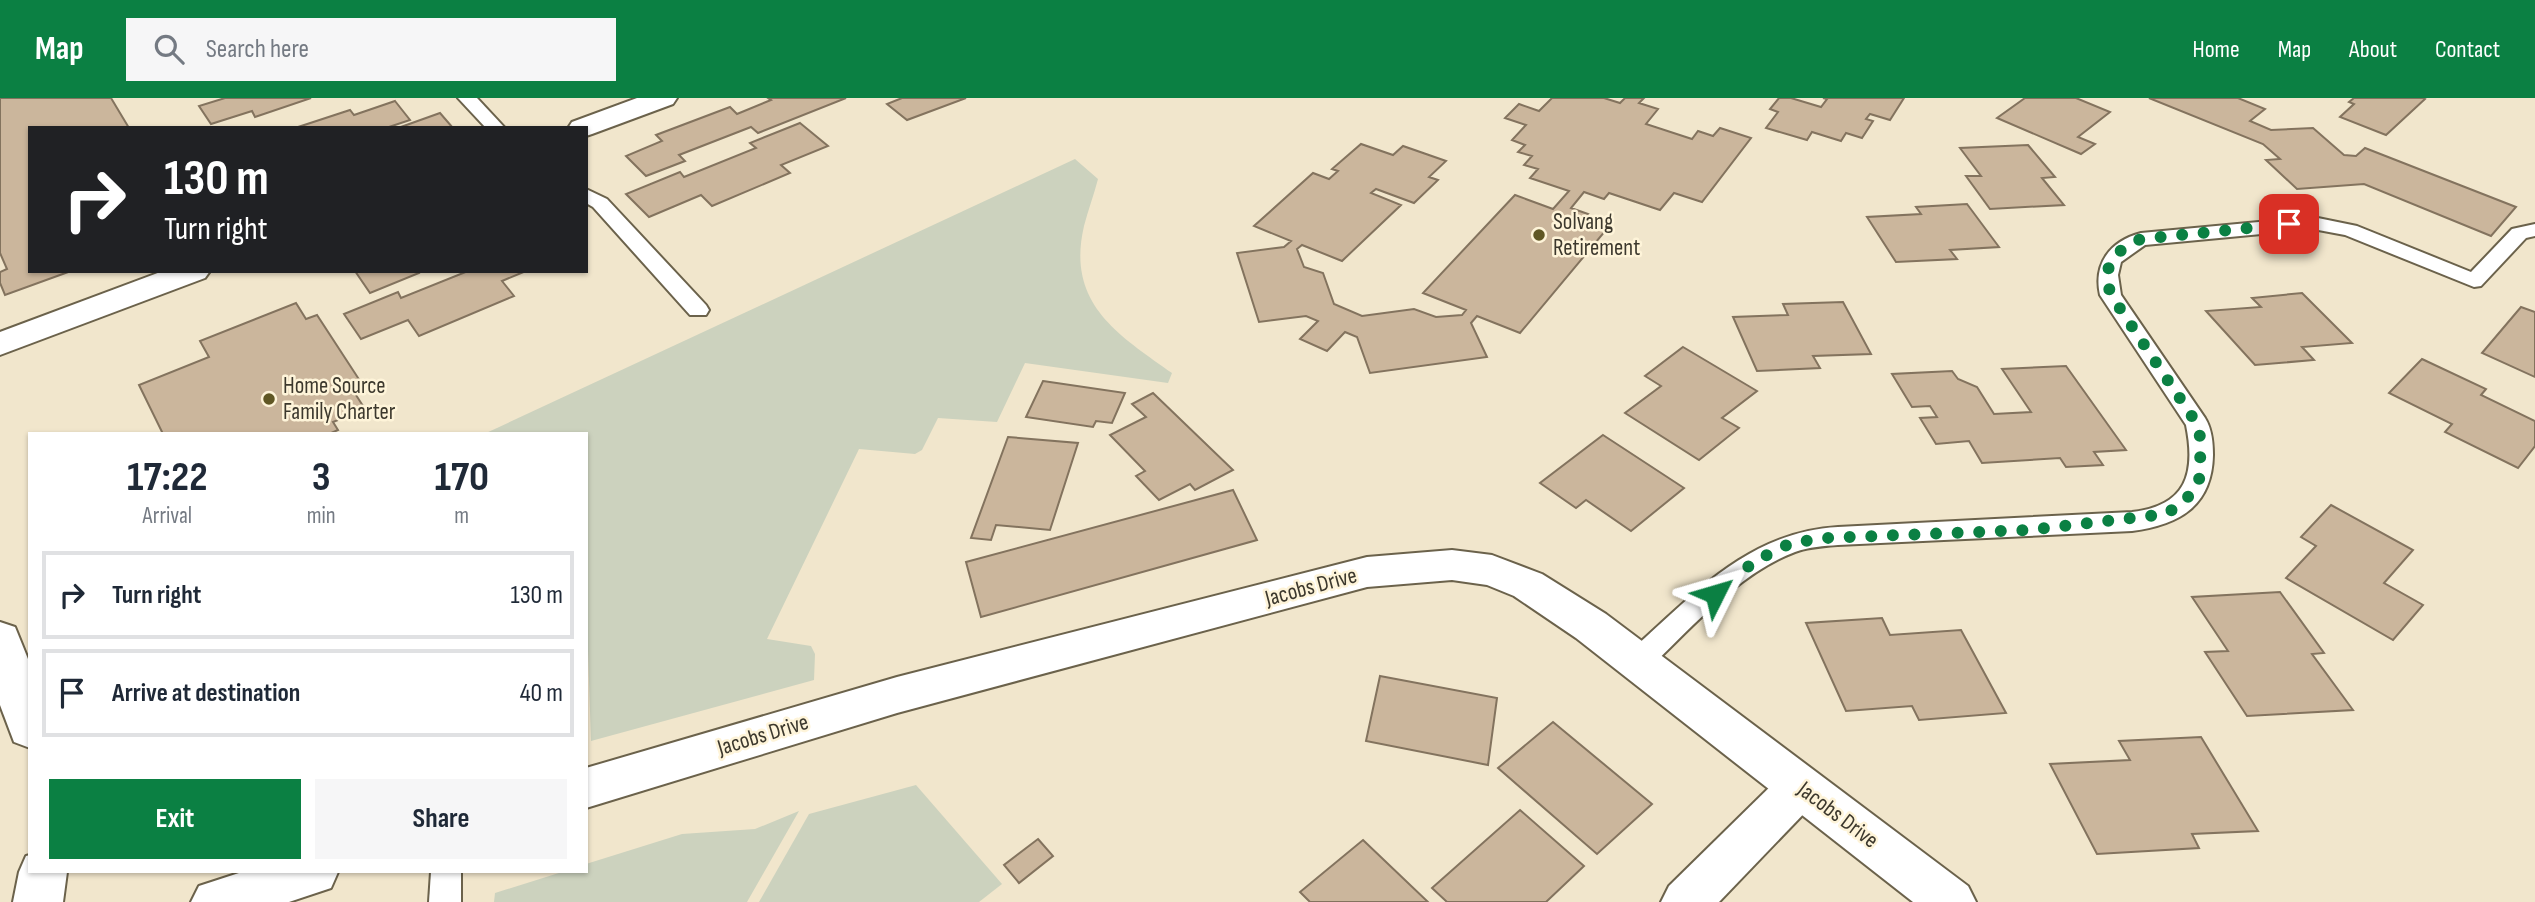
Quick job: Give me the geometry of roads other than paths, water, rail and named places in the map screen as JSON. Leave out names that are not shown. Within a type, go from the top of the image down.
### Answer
[{"type":"street","points":[[587,126],[663,98]]},
{"type":"street","points":[[0,344],[189,273]]},
{"type":"street","name":"Jacobs Drive","points":[[588,787],[897,695],[1367,572],[1452,565],[1492,570],[1528,585],[1591,626],[1951,902]]},
{"type":"street","points":[[0,639],[28,723]]},
{"type":"street","points":[[1686,902],[1800,787]]},
{"type":"street","points":[[38,902],[43,873]]},
{"type":"street","points":[[216,902],[311,873]]},
{"type":"lane","points":[[467,98],[494,126]]},
{"type":"lane","points":[[588,196],[600,204],[698,310]]},
{"type":"lane","points":[[1637,662],[1744,569],[1791,543],[1825,538],[2028,530],[2118,522],[2166,514],[2185,501],[2199,482],[2201,441],[2197,424],[2111,295],[2105,278],[2110,263],[2127,246],[2141,239],[2312,223],[2350,230],[2474,281],[2519,233],[2535,230]]},
{"type":"lane","points":[[445,902],[446,873]]},
{"type":"place","name":"Solvang Retirement","points":[[1539,235]]},
{"type":"place","name":"Home Source Family Charter","points":[[269,399]]}]
